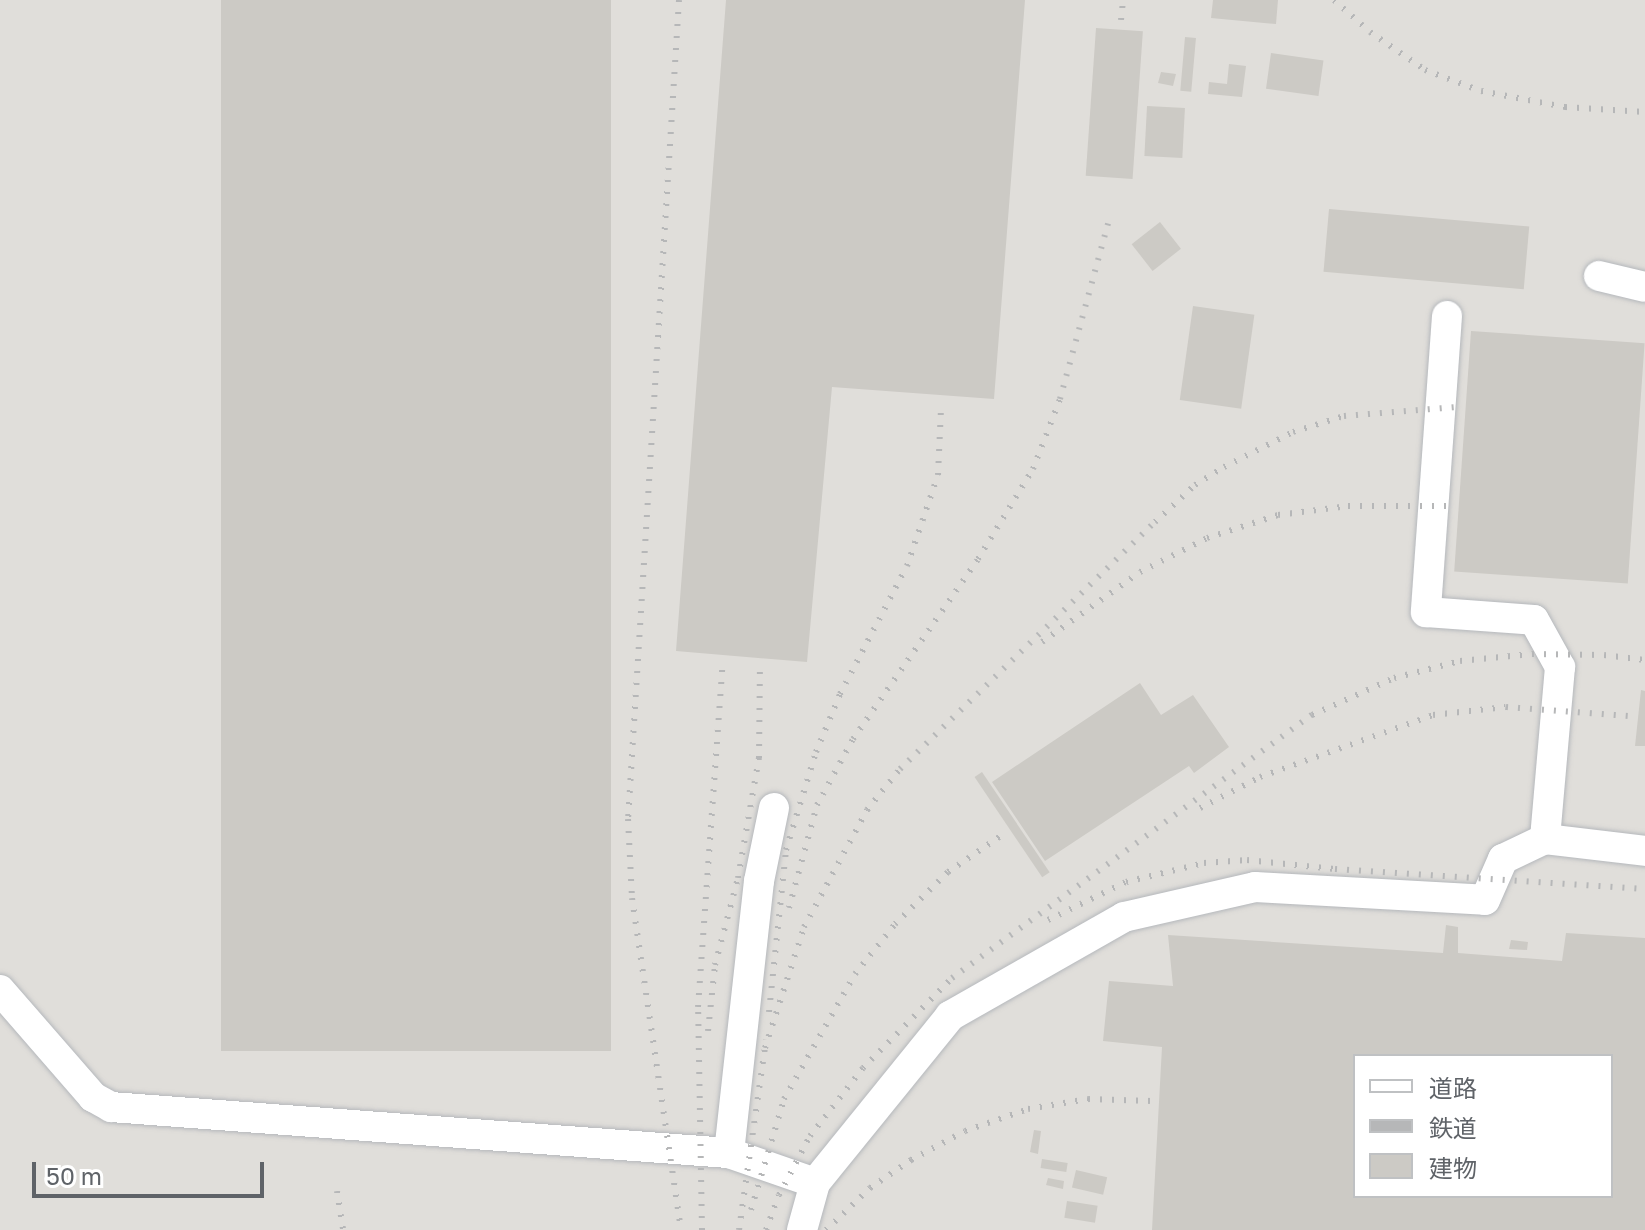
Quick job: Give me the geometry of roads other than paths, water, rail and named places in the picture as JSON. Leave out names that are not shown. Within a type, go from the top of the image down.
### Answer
[{"type":"lane","points":[[1599,276],[1645,287]]},
{"type":"lane","points":[[1447,316],[1426,612],[1534,620],[1560,667],[1545,839]]},
{"type":"lane","points":[[729,1153],[759,881],[774,808]]},
{"type":"lane","points":[[802,1230],[815,1183],[950,1016],[1124,917],[1255,887],[1485,900],[1503,859],[1545,839],[1645,851]]},
{"type":"lane","points":[[0,990],[93,1097],[111,1107],[729,1153],[815,1183]]},
{"type":"railway","points":[[679,0],[628,819],[632,898],[681,1230]]},
{"type":"railway","points":[[1121,20],[1123,0]]},
{"type":"railway","points":[[1334,0],[1370,32],[1425,70],[1481,91],[1565,107],[1645,112]]},
{"type":"railway","points":[[789,908],[817,805],[853,739],[978,559],[1033,469],[1060,399],[1108,223]]},
{"type":"railway","points":[[765,1048],[804,927],[867,810],[900,769],[1155,522],[1195,485],[1293,432],[1344,416],[1457,407]]},
{"type":"railway","points":[[769,1012],[786,850],[816,752],[840,694],[907,566],[938,475],[941,408]]},
{"type":"railway","points":[[1042,642],[1140,572],[1207,538],[1278,515],[1348,506],[1448,506]]},
{"type":"railway","points":[[766,1230],[779,1195],[810,1136],[863,1068],[952,978],[1312,715],[1394,678],[1460,661],[1532,654],[1604,655],[1645,660]]},
{"type":"railway","points":[[702,1230],[698,1007],[723,661]]},
{"type":"railway","points":[[708,1031],[715,965],[738,878],[759,758],[760,664]]},
{"type":"railway","points":[[1200,808],[1260,777],[1433,715],[1506,707],[1629,716]]},
{"type":"railway","points":[[751,1210],[784,1099],[855,974],[895,924],[948,872],[1005,833]]},
{"type":"railway","points":[[1048,920],[1126,882],[1204,863],[1247,860],[1335,869],[1645,889]]},
{"type":"railway","points":[[739,1230],[766,1040]]},
{"type":"railway","points":[[826,1230],[870,1188],[911,1160],[965,1131],[1028,1109],[1088,1099],[1152,1101]]},
{"type":"railway","points":[[337,1191],[343,1230]]}]
